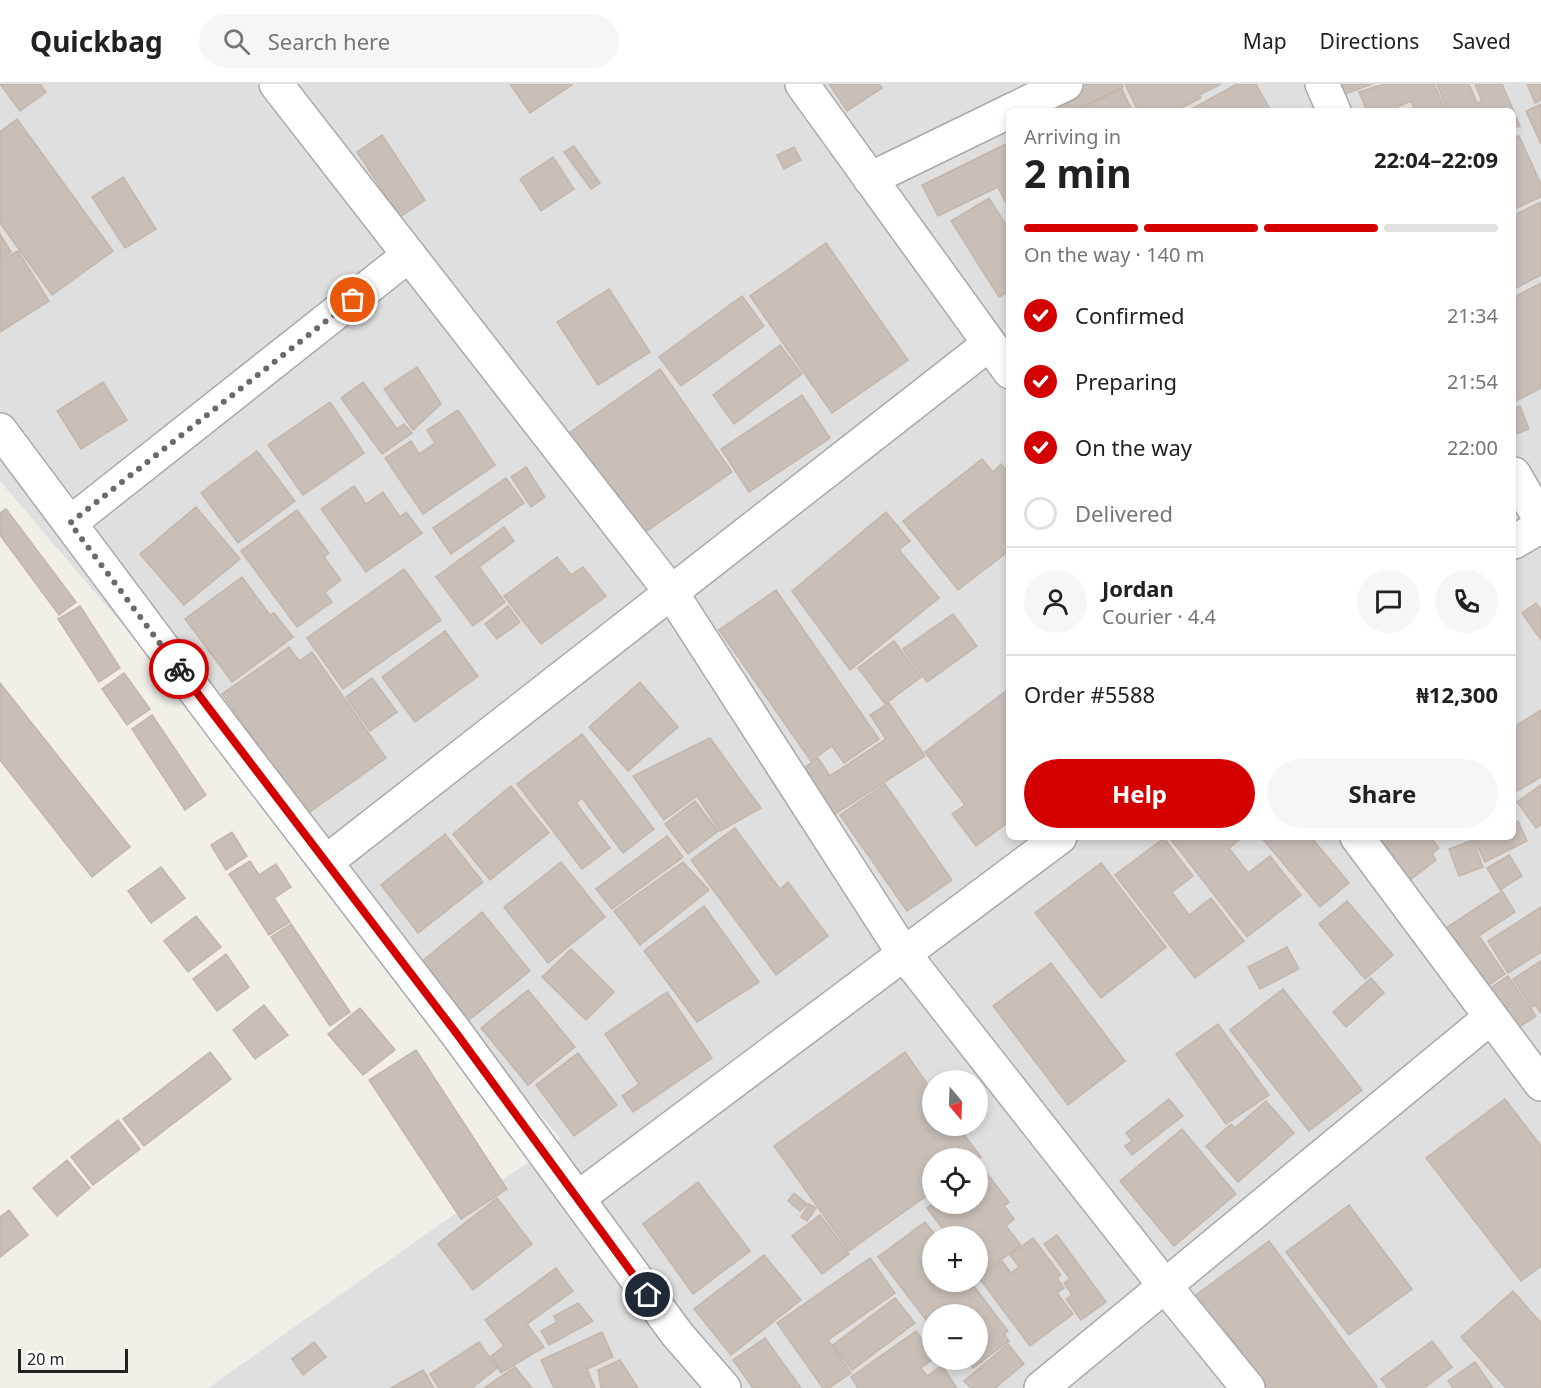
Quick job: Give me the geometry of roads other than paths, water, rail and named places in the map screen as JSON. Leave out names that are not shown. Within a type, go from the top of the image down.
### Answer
[{"type":"street","points":[[276,84],[671,592],[904,954],[1248,1388]]},
{"type":"street","points":[[802,84],[1006,367]]},
{"type":"street","points":[[1016,108],[1066,84]]},
{"type":"street","points":[[1322,84],[1333,108]]},
{"type":"street","points":[[870,179],[1006,113]]},
{"type":"street","points":[[70,523],[409,255]]},
{"type":"street","points":[[326,862],[989,344]]},
{"type":"street","points":[[0,430],[226,732],[457,1034],[677,1334],[724,1388]]},
{"type":"street","points":[[1516,477],[1541,521]]},
{"type":"street","points":[[1516,541],[1541,526]]},
{"type":"street","points":[[578,1198],[1056,840]]},
{"type":"street","points":[[1359,840],[1541,1084]]},
{"type":"street","points":[[1041,1388],[1491,1017]]}]
